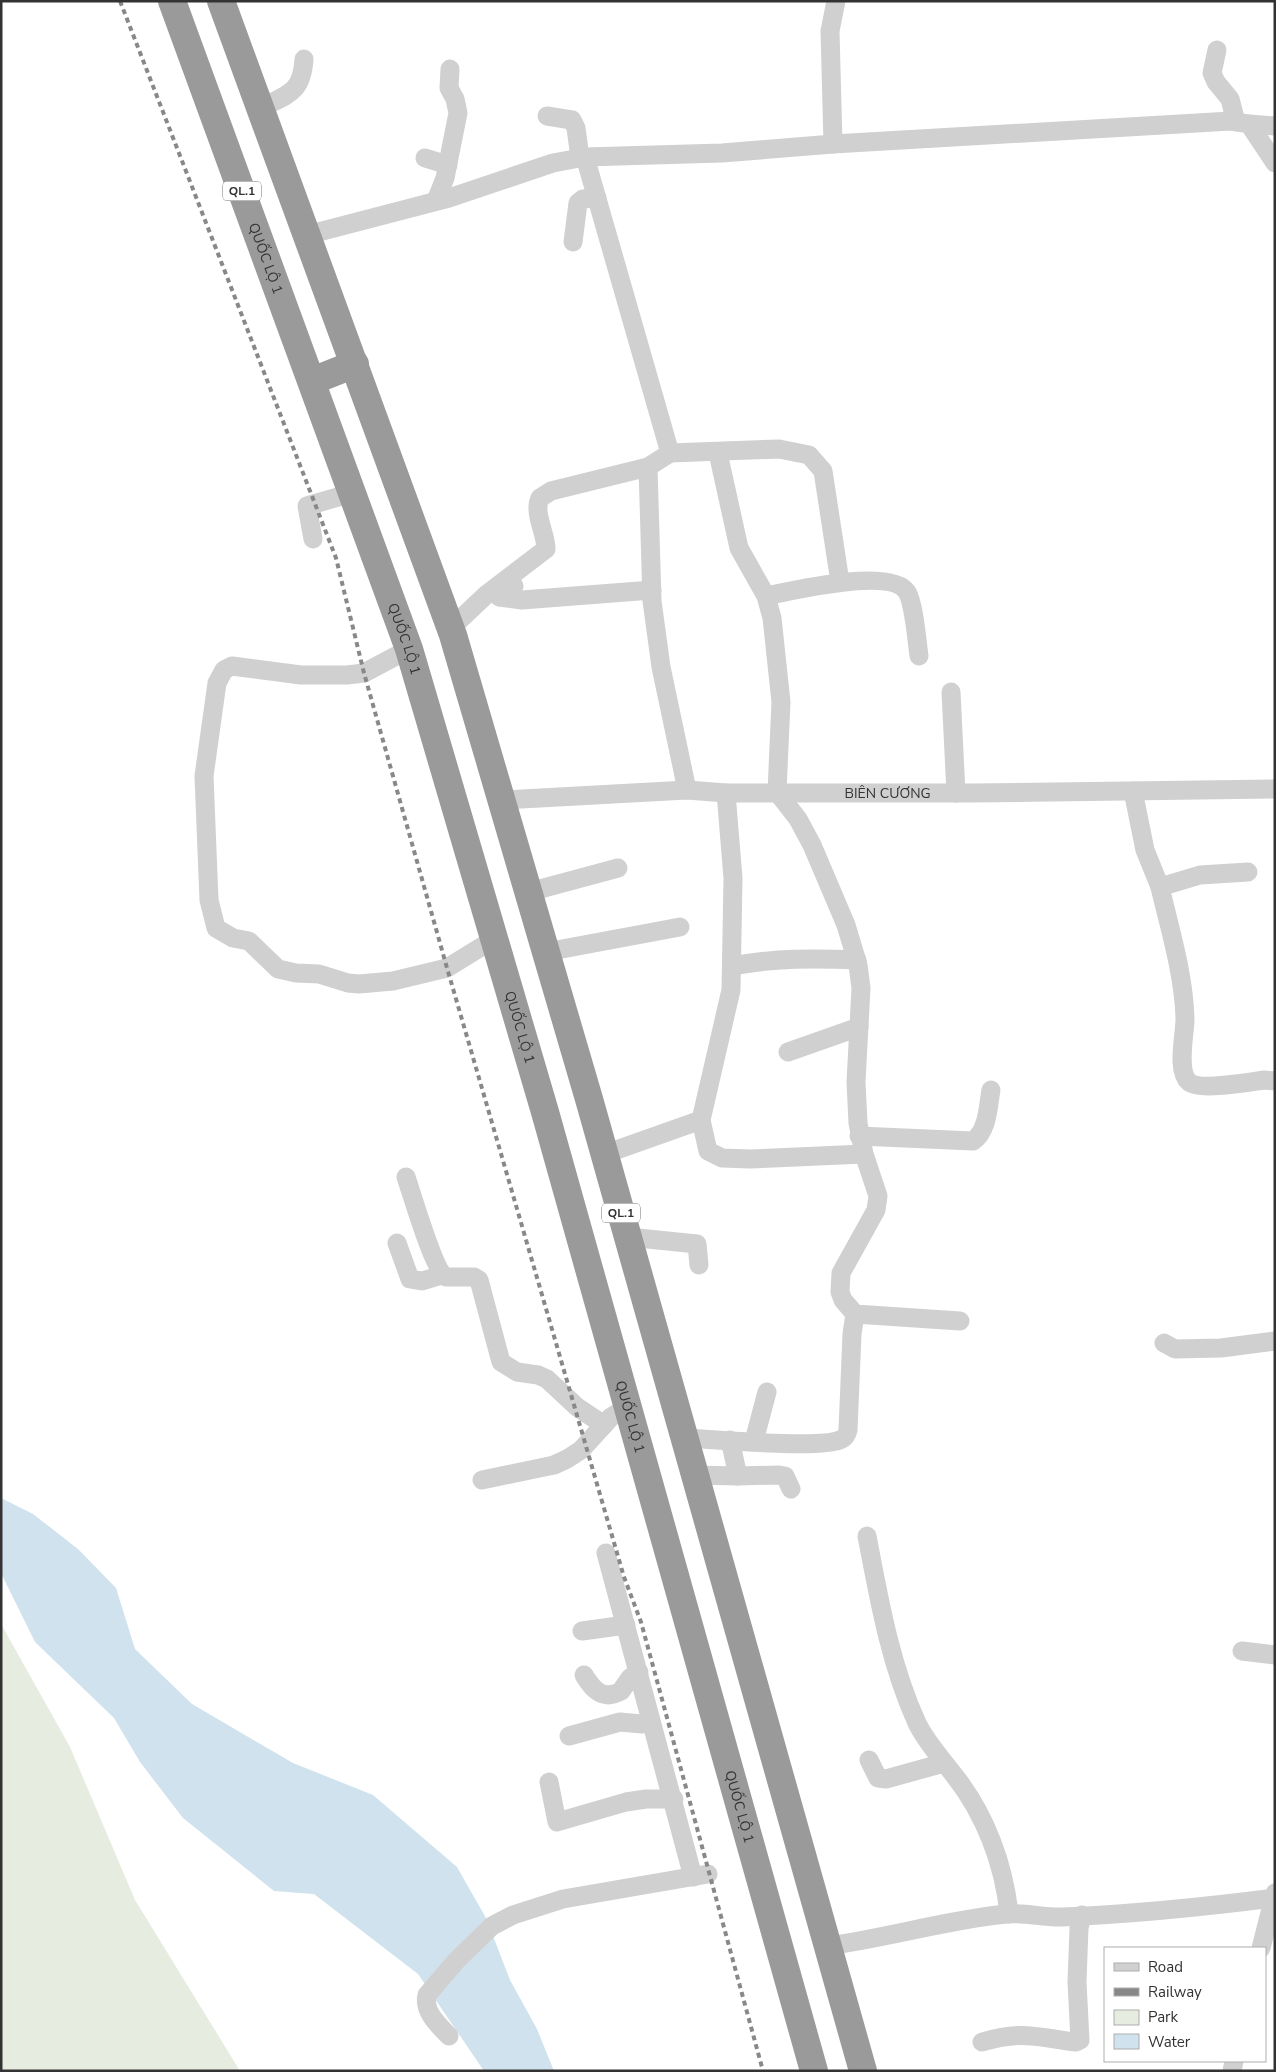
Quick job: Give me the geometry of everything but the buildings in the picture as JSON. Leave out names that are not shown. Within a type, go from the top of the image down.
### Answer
[{"type":"highway","name":"QUỐC LỘ 1","points":[[172,1],[409,649],[494,939],[814,2071]]},
{"type":"highway","name":"QL.1","points":[[222,1],[451,628],[605,1154],[863,2071]]},
{"type":"highway","points":[[312,381],[355,364]]},
{"type":"street","points":[[833,144],[830,31],[836,1]]},
{"type":"street","points":[[1217,50],[1212,73],[1216,82],[1230,99],[1243,123],[1275,163]]},
{"type":"street","points":[[261,108],[295,89],[301,81],[304,59]]},
{"type":"street","points":[[436,201],[448,165],[458,113],[455,99],[448,88],[450,69]]},
{"type":"street","points":[[546,116],[572,120],[576,128],[582,158],[597,198],[670,453]]},
{"type":"street","points":[[307,235],[436,201],[522,172],[582,158],[722,153],[833,144],[1243,123],[1275,126]]},
{"type":"street","points":[[425,158],[448,165]]},
{"type":"street","points":[[573,242],[578,203],[583,199],[597,198]]},
{"type":"street","points":[[451,628],[487,594],[546,549],[546,540],[538,509],[540,498],[551,491],[648,467],[670,453],[718,453],[779,449],[809,456],[818,463],[823,471],[840,582]]},
{"type":"street","points":[[718,453],[739,548],[766,596],[772,618],[780,677],[777,792],[798,819],[812,845],[846,925],[857,960],[860,988],[856,1082],[862,1145],[876,1187],[878,1205],[842,1273],[840,1282],[843,1300],[855,1314],[960,1321]]},
{"type":"street","points":[[648,467],[652,590],[661,667],[688,790]]},
{"type":"street","points":[[313,539],[307,506],[352,493]]},
{"type":"street","points":[[545,562],[499,597],[522,600],[652,590]]},
{"type":"street","points":[[766,596],[840,582],[886,583],[899,586],[907,592],[919,656]]},
{"type":"street","points":[[409,649],[364,673],[301,675],[232,666],[220,675],[217,684],[204,776],[208,872],[213,923],[223,934],[249,941],[278,969],[296,973],[319,974],[348,983],[360,984],[393,981],[447,968],[494,939]]},
{"type":"street","points":[[951,692],[956,793]]},
{"type":"street","name":"BIÊN CƯƠNG","points":[[502,800],[688,790],[726,793],[956,793],[1275,789]]},
{"type":"street","points":[[1133,791],[1145,850],[1160,887],[1183,988],[1185,1020],[1182,1063],[1184,1076],[1190,1083],[1201,1087],[1264,1080],[1275,1082]]},
{"type":"street","points":[[726,793],[733,878],[731,990],[702,1120],[708,1151],[722,1158],[750,1159],[862,1145],[973,1141],[979,1137],[983,1129],[991,1090]]},
{"type":"street","points":[[529,892],[618,868]]},
{"type":"street","points":[[1160,887],[1200,875],[1248,872]]},
{"type":"street","points":[[546,952],[680,927]]},
{"type":"street","points":[[732,966],[765,960],[857,960]]},
{"type":"street","points":[[788,1052],[859,1027]]},
{"type":"street","points":[[605,1154],[702,1120]]},
{"type":"street","points":[[406,1177],[432,1254],[442,1275]]},
{"type":"street","points":[[628,1237],[697,1244],[699,1265]]},
{"type":"street","points":[[397,1243],[410,1278],[422,1281],[442,1275],[446,1277],[474,1277],[479,1280],[501,1362],[517,1372],[538,1375],[547,1379],[577,1408],[604,1424]]},
{"type":"street","points":[[684,1438],[823,1443],[842,1440],[846,1436],[852,1334],[855,1314]]},
{"type":"street","points":[[1164,1343],[1175,1349],[1221,1348],[1275,1341]]},
{"type":"street","points":[[754,1441],[767,1392]]},
{"type":"street","points":[[482,1480],[554,1465],[567,1459],[581,1450],[604,1424],[627,1407]]},
{"type":"street","points":[[730,1440],[738,1476]]},
{"type":"street","points":[[695,1475],[738,1476],[779,1474],[788,1480],[791,1489]]},
{"type":"street","points":[[867,1536],[882,1616],[902,1683],[917,1724],[981,1816],[1007,1895],[1009,1914]]},
{"type":"street","points":[[449,2036],[437,2024],[428,2009],[427,1995],[457,1960],[492,1926],[513,1915],[563,1899],[701,1876],[674,1799],[651,1722],[606,1553]]},
{"type":"street","points":[[582,1631],[626,1624]]},
{"type":"street","points":[[1242,1651],[1275,1655]]},
{"type":"street","points":[[584,1676],[592,1689],[597,1693],[605,1694],[621,1691],[630,1678],[639,1672]]},
{"type":"street","points":[[570,1736],[620,1722],[642,1724],[651,1722]]},
{"type":"street","points":[[869,1760],[878,1778],[886,1779],[944,1763]]},
{"type":"street","points":[[549,1782],[557,1822],[626,1802],[646,1799],[674,1799]]},
{"type":"street","points":[[827,1946],[856,1942],[968,1918],[1009,1914],[1061,1917],[1185,1908],[1274,1896],[1261,1947]]},
{"type":"street","points":[[982,2042],[1006,2035],[1022,2034],[1076,2042],[1080,2040],[1077,1982],[1079,1928],[1082,1915]]},
{"type":"green space","points":[[1,1624],[70,1747],[135,1900],[240,2071],[1,2071]]},
{"type":"water","points":[[1,1498],[33,1514],[78,1549],[116,1588],[135,1649],[192,1704],[293,1763],[373,1795],[457,1867],[486,1918],[510,1980],[537,2029],[554,2071],[484,2071],[418,1974],[314,1894],[274,1891],[183,1818],[140,1762],[114,1718],[35,1642],[1,1573]]},
{"type":"railway","points":[[120,1],[336,558],[364,673],[447,968],[624,1577],[641,1622],[763,2071]]}]
